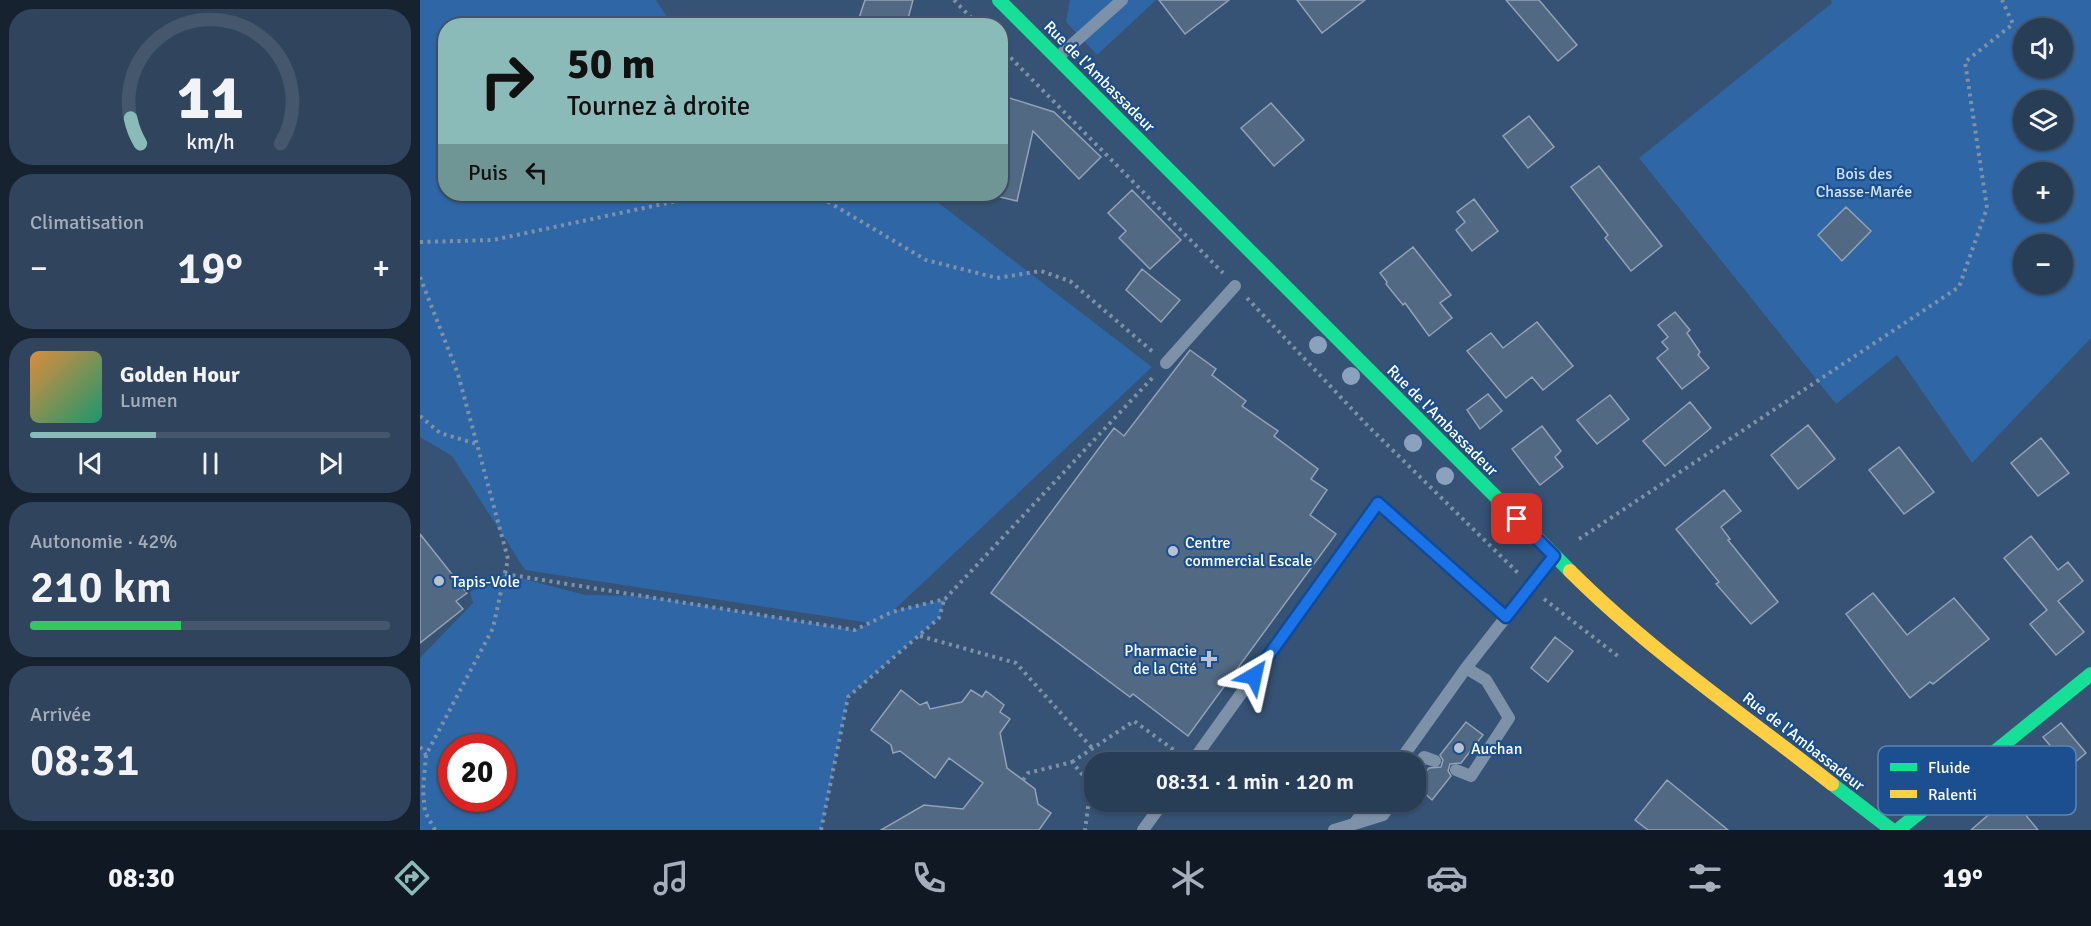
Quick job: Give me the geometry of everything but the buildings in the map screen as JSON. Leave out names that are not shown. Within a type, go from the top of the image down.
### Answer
[{"type":"main road","name":"Rue de l'Ambassadeur","points":[[999,0],[1597,598],[1663,653],[1893,830]]},
{"type":"main road","points":[[2002,746],[2091,674]]},
{"type":"main road","points":[[1898,830],[1917,815]]},
{"type":"lane","points":[[1058,57],[1122,0]]},
{"type":"lane","points":[[1166,363],[1235,286]]},
{"type":"lane","points":[[1199,752],[1378,503],[1506,617]]},
{"type":"lane","points":[[1406,752],[1466,668],[1554,556]]},
{"type":"lane","points":[[1456,770],[1471,776],[1509,718],[1486,680],[1466,668]]},
{"type":"lane","points":[[1426,758],[1434,761]]},
{"type":"lane","points":[[1143,830],[1156,812]]},
{"type":"lane","points":[[1354,824],[1363,812]]},
{"type":"lane","points":[[1334,830],[1383,815],[1385,812]]},
{"type":"path","points":[[954,0],[971,18]]},
{"type":"path","points":[[1554,556],[1959,287],[1988,208],[1965,62],[2013,24],[2002,0]]},
{"type":"path","points":[[420,242],[493,240],[677,201]]},
{"type":"path","points":[[821,830],[848,697],[939,618],[945,599],[1166,363],[1070,281],[1041,270],[997,278],[926,260],[827,201]]},
{"type":"path","points":[[420,277],[458,374],[508,560],[493,628],[426,755],[423,790],[425,812],[435,830]]},
{"type":"path","points":[[420,416],[440,433],[477,444]]},
{"type":"path","points":[[505,574],[855,630],[892,612],[945,599]]},
{"type":"path","points":[[919,635],[1016,663],[1092,748]]},
{"type":"path","points":[[1023,780],[1028,773],[1072,762],[1134,721],[1176,752]]},
{"type":"path","points":[[420,747],[426,755]]},
{"type":"path","points":[[1072,762],[1091,785],[1085,830]]},
{"type":"green space","points":[[420,0],[656,0],[668,18],[438,18],[438,201],[936,201],[1152,367],[893,611],[945,599],[939,618],[848,697],[821,830],[420,830],[420,658],[473,603],[470,592],[505,574],[585,595],[644,596],[855,630],[870,623],[525,570],[452,456],[420,437]]},
{"type":"green space","points":[[1070,0],[1156,0],[1097,55],[1066,22]]},
{"type":"green space","name":"Bois des Chasse-Marée","points":[[1831,0],[2091,0],[2091,338],[1972,463],[1897,355],[1836,404],[1639,158],[1832,3]]},
{"type":"traffic: fast","points":[[999,0],[1570,571]]},
{"type":"traffic: fast","points":[[2002,746],[2091,674]]},
{"type":"traffic: fast","points":[[1832,784],[1892,830]]},
{"type":"traffic: fast","points":[[1898,830],[1917,815]]},
{"type":"traffic: slow","points":[[1570,571],[1632,628],[1698,682],[1832,784]]},
{"type":"place","name":"Centre commercial Escale","points":[[1173,551]]},
{"type":"place","name":"Tapis-Vole","points":[[439,581]]},
{"type":"place","name":"Pharmacie de la Cité","points":[[1209,659]]},
{"type":"place","name":"Auchan","points":[[1459,748]]},
{"type":"route","points":[[1254,676],[1378,503],[1506,617],[1554,556],[1517,519]]}]
